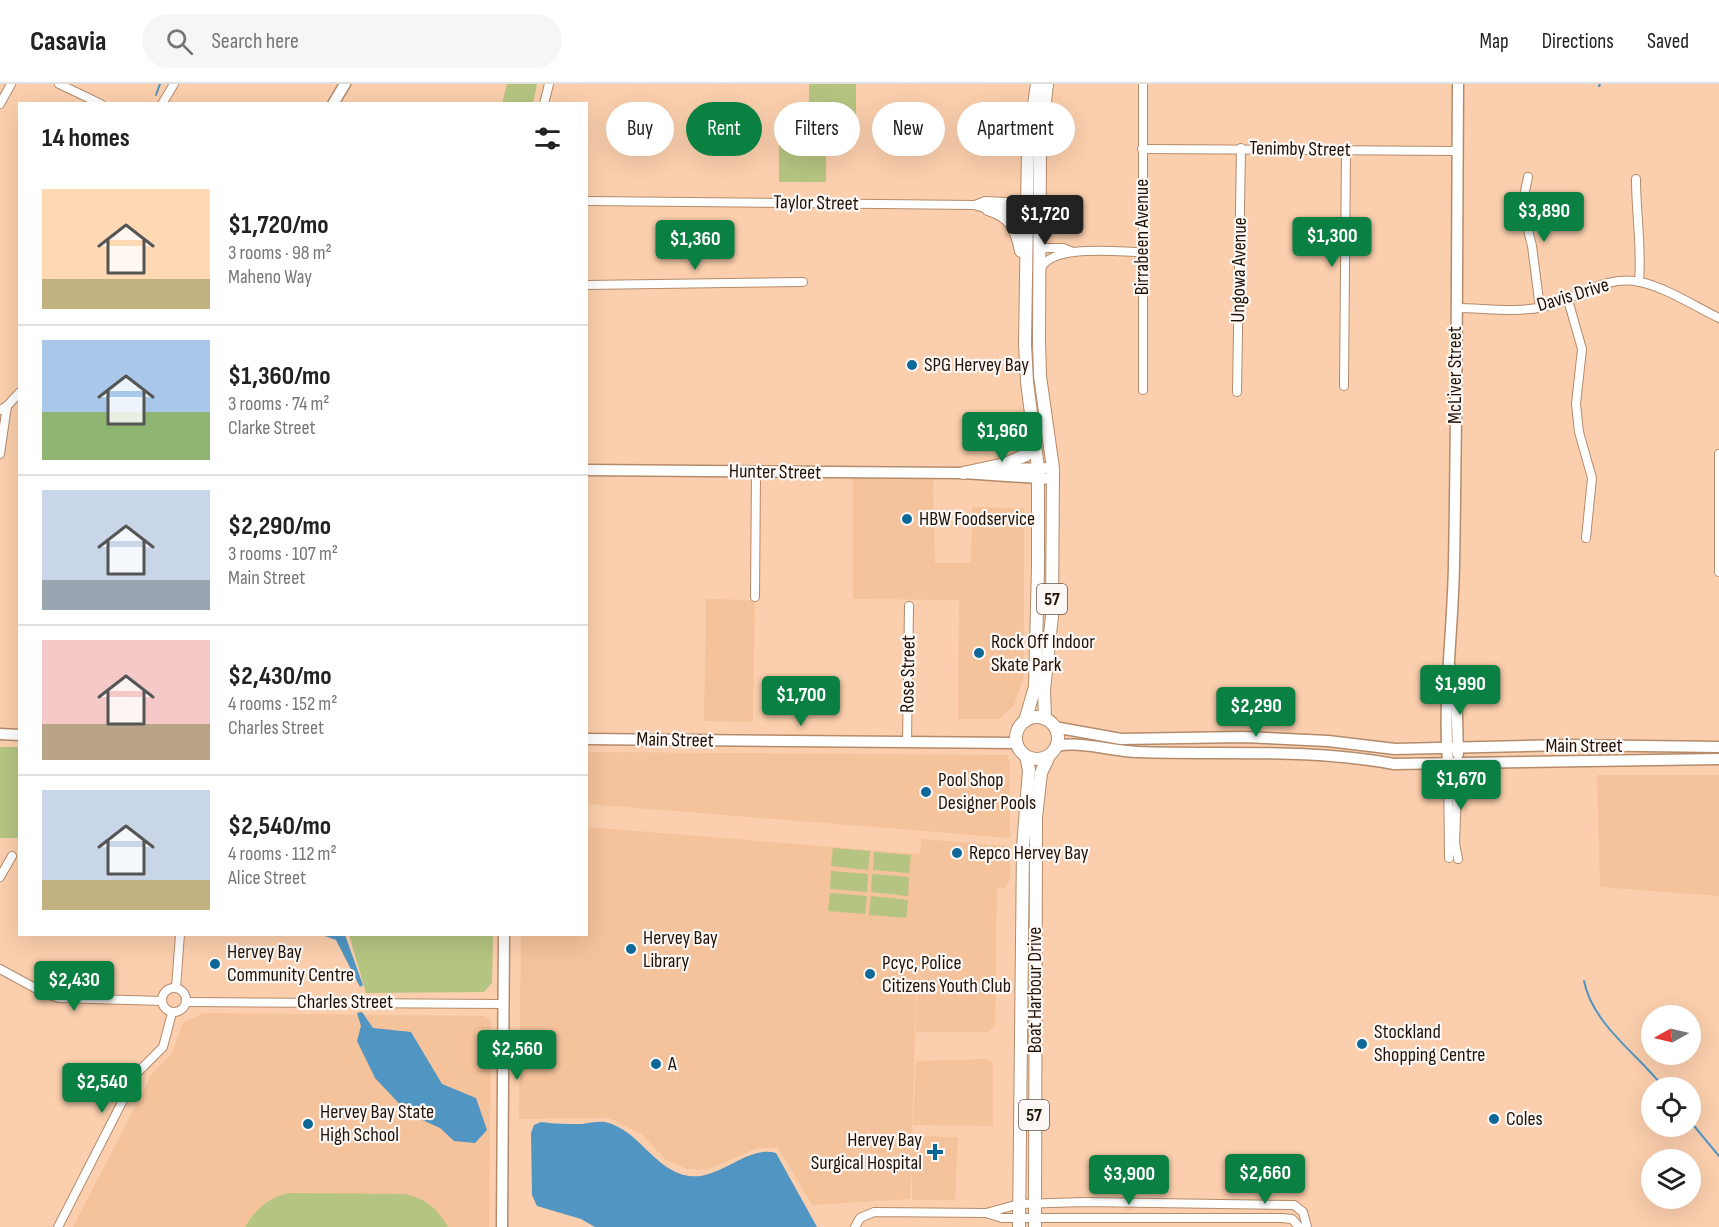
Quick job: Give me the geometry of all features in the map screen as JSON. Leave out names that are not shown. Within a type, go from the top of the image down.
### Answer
[{"type":"main road","name":"57","points":[[1016,743],[1017,730],[1025,721],[1035,687],[1038,473],[1027,382],[1025,275],[1028,145],[1037,84]]},
{"type":"main road","name":"57","points":[[1047,84],[1040,146],[1040,376],[1053,473],[1052,616],[1044,690],[1052,751]]},
{"type":"main road","points":[[988,209],[1002,213],[1014,224],[1025,275]]},
{"type":"main road","points":[[1025,314],[1030,290],[1032,258],[1040,248]]},
{"type":"main road","points":[[963,473],[1013,461],[1026,455],[1034,433]]},
{"type":"main road","points":[[1025,721],[1032,718],[1049,723]]},
{"type":"main road","points":[[1016,743],[1026,756],[1037,759],[1052,751]]},
{"type":"main road","name":"Boat Harbour Drive","points":[[1034,1216],[1036,817],[1041,773],[1052,751]]},
{"type":"main road","name":"Boat Harbour Drive","points":[[1019,1216],[1023,847],[1029,770],[1026,756]]},
{"type":"main road","points":[[1020,1074],[1026,1056],[1027,1025],[1034,1014]]},
{"type":"street","points":[[0,104],[11,84]]},
{"type":"street","points":[[59,84],[97,102]]},
{"type":"street","points":[[163,102],[174,84]]},
{"type":"street","points":[[334,102],[345,84]]},
{"type":"street","points":[[544,102],[549,84]]},
{"type":"street","name":"Birrabeen Avenue","points":[[1143,84],[1141,252],[1143,390]]},
{"type":"street","name":"McLiver Street","points":[[1454,859],[1452,748],[1456,684],[1450,667],[1454,566],[1458,84]]},
{"type":"street","name":"Ungowa Avenue","points":[[1237,392],[1241,148]]},
{"type":"street","name":"Tenimby Street","points":[[1142,149],[1458,151]]},
{"type":"street","points":[[1344,386],[1346,150]]},
{"type":"street","points":[[1528,177],[1522,206],[1529,233],[1540,308]]},
{"type":"street","points":[[1636,179],[1636,216],[1641,244],[1639,282]]},
{"type":"street","name":"Taylor Street","points":[[588,201],[974,205],[988,209],[1040,206]]},
{"type":"street","name":"Taylor Street","points":[[974,205],[985,201],[1026,206]]},
{"type":"street","points":[[1040,248],[1063,248],[1073,252]]},
{"type":"street","points":[[1040,269],[1049,258],[1073,252],[1141,252]]},
{"type":"street","points":[[588,285],[803,282]]},
{"type":"street","name":"Davis Drive","points":[[1456,308],[1540,308],[1568,300],[1598,286],[1617,282],[1639,282],[1719,318]]},
{"type":"street","points":[[1568,300],[1582,349],[1576,404],[1579,432],[1592,478],[1586,538]]},
{"type":"street","points":[[0,454],[4,408],[18,394]]},
{"type":"street","points":[[1719,454],[1719,572]]},
{"type":"street","name":"Hunter Street","points":[[588,470],[1053,473]]},
{"type":"street","points":[[755,597],[756,472]]},
{"type":"street","name":"Rose Street","points":[[907,742],[909,606]]},
{"type":"street","name":"Main Street","points":[[1049,723],[1121,739],[1243,737],[1328,741],[1395,749],[1566,745],[1719,747]]},
{"type":"street","points":[[0,734],[18,735]]},
{"type":"street","name":"Main Street","points":[[588,739],[1016,743]]},
{"type":"street","name":"Main Street","points":[[1052,751],[1076,742],[1137,752],[1345,755],[1394,764],[1719,759]]},
{"type":"street","points":[[0,877],[12,856]]},
{"type":"street","points":[[176,988],[180,936]]},
{"type":"street","points":[[502,1227],[504,936]]},
{"type":"street","points":[[0,969],[58,998],[162,1001]]},
{"type":"street","points":[[176,988],[183,992],[186,1002],[180,1011],[172,1012],[165,1008],[162,1001],[164,993],[176,988]]},
{"type":"street","name":"Charles Street","points":[[186,1002],[504,1004]]},
{"type":"street","points":[[58,1227],[137,1073],[163,1047],[172,1012]]},
{"type":"street","points":[[986,1213],[1002,1218],[1287,1203],[1303,1212],[1306,1223]]},
{"type":"street","points":[[855,1227],[860,1218],[874,1212],[1168,1219],[1288,1218],[1298,1225]]},
{"type":"shaded area","points":[[853,476],[933,478],[935,563],[971,563],[972,507],[1024,508],[1024,677],[1014,705],[999,719],[958,719],[959,600],[853,599]]},
{"type":"shaded area","points":[[706,599],[755,600],[753,722],[704,721]]},
{"type":"shaded area","points":[[588,752],[1007,755],[1010,764],[1010,838],[588,804]]},
{"type":"shaded area","points":[[1597,775],[1719,775],[1719,896],[1600,887]]},
{"type":"shaded area","points":[[588,827],[920,854],[921,839],[1010,846],[1010,879],[1005,888],[997,889],[995,1026],[989,1032],[916,1032],[919,891],[912,1136],[958,1137],[955,1200],[912,1200],[912,1162],[910,1199],[812,1205],[778,1148],[757,1148],[707,1170],[687,1169],[666,1160],[641,1134],[608,1118],[519,1119],[521,936],[588,936]]},
{"type":"shaded area","name":"Hervey Bay State High School","points":[[203,1013],[485,1016],[491,1021],[489,1227],[73,1227],[153,1072],[172,1053],[183,1023]]},
{"type":"shaded area","points":[[986,1059],[993,1063],[993,1126],[913,1125],[916,1061]]},
{"type":"green space","points":[[507,84],[537,84],[533,102],[502,102]]},
{"type":"green space","points":[[809,84],[856,84],[856,102],[809,102]]},
{"type":"green space","points":[[779,156],[826,156],[826,182],[779,182]]},
{"type":"green space","points":[[0,747],[18,747],[18,838],[0,838]]},
{"type":"green space","points":[[833,848],[870,851],[868,870],[831,866]]},
{"type":"green space","points":[[874,852],[911,855],[909,873],[873,870]]},
{"type":"green space","points":[[831,871],[868,874],[867,892],[830,889]]},
{"type":"green space","points":[[872,874],[909,877],[908,896],[871,892]]},
{"type":"green space","points":[[830,893],[867,896],[865,914],[828,911]]},
{"type":"green space","points":[[871,896],[908,900],[906,918],[869,915]]},
{"type":"green space","points":[[349,936],[493,936],[492,983],[484,992],[366,993]]},
{"type":"green space","points":[[291,1193],[406,1194],[431,1206],[448,1227],[245,1227],[264,1204],[276,1197]]},
{"type":"water","points":[[325,936],[345,936],[363,985],[360,987],[336,940]]},
{"type":"water","points":[[362,1012],[373,1028],[411,1032],[442,1084],[476,1098],[487,1130],[475,1143],[454,1141],[440,1128],[409,1114],[375,1078],[357,1041],[361,1026],[357,1013]]},
{"type":"water","points":[[541,1122],[582,1124],[605,1122],[617,1126],[638,1141],[666,1167],[689,1176],[712,1173],[755,1154],[776,1153],[817,1227],[595,1227],[581,1219],[537,1206],[532,1195],[531,1133],[534,1125]]},
{"type":"waterway","points":[[156,95],[160,84]]},
{"type":"waterway","points":[[1584,981],[1589,997],[1606,1025],[1655,1077]]},
{"type":"waterway","points":[[1701,1134],[1719,1156]]},
{"type":"place","name":"SPG Hervey Bay","points":[[912,365]]},
{"type":"place","name":"HBW Foodservice","points":[[907,519]]},
{"type":"place","name":"Rock Off Indoor Skate Park","points":[[979,653]]},
{"type":"place","name":"Pool Shop Designer Pools","points":[[926,792]]},
{"type":"place","name":"Repco Hervey Bay","points":[[957,853]]},
{"type":"place","name":"Hervey Bay Library","points":[[631,949]]},
{"type":"place","name":"Hervey Bay Community Centre","points":[[215,964]]},
{"type":"place","name":"Pcyc, Police Citizens Youth Club","points":[[870,974]]},
{"type":"place","name":"Stockland Shopping Centre","points":[[1362,1044]]},
{"type":"place","name":"A","points":[[656,1064]]},
{"type":"place","name":"Coles","points":[[1494,1119]]},
{"type":"place","name":"Hervey Bay State High School","points":[[308,1124]]},
{"type":"place","name":"Hervey Bay Surgical Hospital","points":[[935,1152]]}]
